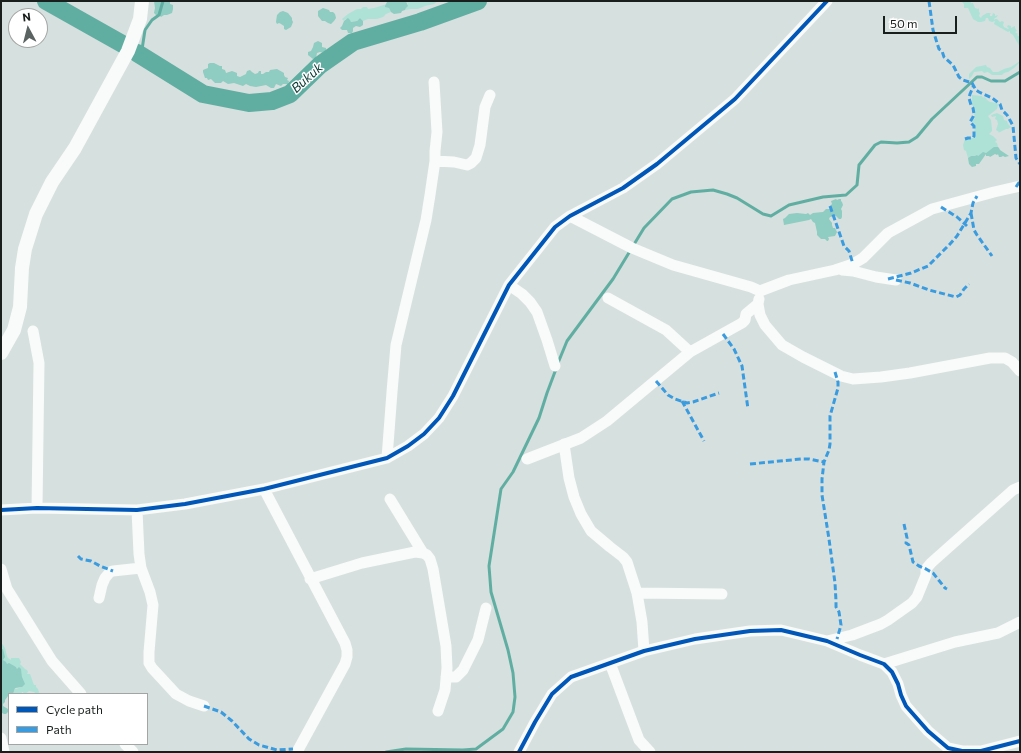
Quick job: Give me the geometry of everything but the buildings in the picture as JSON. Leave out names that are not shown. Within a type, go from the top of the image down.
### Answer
[{"type":"main road","points":[[1,353],[14,330],[20,308],[22,268],[25,249],[36,214],[52,182],[75,148],[128,52],[140,19],[142,1]]},
{"type":"street","points":[[1,510],[37,508],[137,510],[185,504],[264,489],[387,458],[408,446],[424,434],[439,418],[453,396],[509,285],[555,227],[570,216],[623,188],[657,164],[735,99],[826,1]]},
{"type":"street","points":[[387,458],[396,345],[426,220],[435,161],[437,132],[434,82]]},
{"type":"street","points":[[435,161],[454,162],[467,165],[476,158],[480,146],[485,107],[490,95]]},
{"type":"street","points":[[570,216],[632,248],[673,265],[751,287],[760,291],[789,280],[835,270],[853,264],[862,258],[888,233],[932,209],[1020,186]]},
{"type":"street","points":[[835,270],[853,270],[876,277],[896,280]]},
{"type":"street","points":[[509,285],[522,294],[537,312],[555,366]]},
{"type":"street","points":[[760,291],[758,304],[760,315],[765,325],[782,345],[840,376],[853,378],[881,377],[990,358],[1005,358],[1012,362],[1020,371]]},
{"type":"street","points":[[608,298],[666,330],[690,352]]},
{"type":"street","points":[[742,323],[745,320],[746,314],[758,304]]},
{"type":"street","points":[[527,459],[581,438],[607,421],[690,352],[742,323],[752,321],[765,325]]},
{"type":"street","points":[[33,331],[38,363],[37,508]]},
{"type":"street","points":[[564,444],[569,478],[574,497],[581,514],[591,531],[628,562],[637,593],[642,622],[644,651]]},
{"type":"street","points":[[828,641],[852,635],[881,624],[912,603],[917,597],[926,575],[926,569],[1013,490],[1020,487]]},
{"type":"street","points":[[264,489],[345,643],[347,657],[345,664],[297,752]]},
{"type":"street","points":[[390,499],[423,553],[427,555],[433,569],[446,646],[447,668],[445,690],[438,712]]},
{"type":"street","points":[[137,510],[141,568],[154,605],[149,663],[176,694],[189,701],[204,706]]},
{"type":"street","points":[[310,578],[362,563],[415,552],[423,553]]},
{"type":"street","points":[[99,598],[102,584],[110,572],[141,568]]},
{"type":"street","points":[[1,569],[4,588],[52,661],[80,693]]},
{"type":"street","points":[[637,593],[722,594]]},
{"type":"street","points":[[446,677],[456,677],[463,670],[478,640],[486,608]]},
{"type":"street","points":[[884,664],[955,642],[998,633],[1020,622]]},
{"type":"street","points":[[519,752],[552,694],[571,677],[644,651],[695,639],[750,631],[781,630],[828,641],[884,664],[892,672],[906,706],[928,731],[948,748],[962,752],[981,751],[1020,741]]},
{"type":"street","points":[[610,663],[639,740],[650,752]]},
{"type":"street","points":[[1,738],[4,752]]},
{"type":"green space","points":[[154,1],[170,2],[170,4],[173,5],[172,13],[161,17],[156,15],[154,13]]},
{"type":"green space","points":[[387,1],[406,1],[408,6],[401,13],[394,14],[389,8],[385,7]]},
{"type":"green space","points":[[406,1],[438,1],[434,4],[418,9],[405,10],[408,4]]},
{"type":"green space","points":[[958,1],[970,1],[973,3],[975,8],[979,8],[979,16],[981,18],[987,13],[991,13],[990,16],[992,16],[993,13],[995,16],[998,15],[994,19],[995,20],[997,19],[1000,22],[1004,22],[1004,27],[1008,29],[1008,25],[1011,26],[1011,28],[1015,26],[1017,31],[1015,32],[1020,37],[1020,47],[1010,31],[1008,32],[994,24],[995,21],[989,21],[988,18],[986,18],[985,21],[978,22],[973,19],[968,8],[964,8],[964,4]]},
{"type":"green space","points":[[387,4],[385,6],[389,8],[391,12],[377,19],[368,19],[363,21],[360,18],[357,21],[351,22],[345,19],[344,21],[342,19],[348,14],[363,7],[367,7],[368,9]]},
{"type":"green space","points":[[323,8],[335,14],[336,18],[331,24],[322,21],[318,16],[318,11]]},
{"type":"green space","points":[[283,11],[288,13],[293,22],[291,27],[286,30],[284,29],[284,26],[279,23],[277,24],[276,22],[277,15]]},
{"type":"green space","points":[[348,18],[351,22],[357,21],[360,18],[363,21],[363,25],[360,27],[356,26],[353,28],[352,33],[348,33],[347,30],[342,30],[340,28],[344,21]]},
{"type":"green space","points":[[318,41],[322,43],[322,47],[326,48],[326,50],[324,53],[317,53],[316,58],[313,59],[308,55],[308,52],[311,51],[314,43]]},
{"type":"green space","points":[[1020,61],[1014,68],[1002,75],[992,75],[988,72],[984,73],[982,71],[974,72],[969,79],[969,74],[976,67],[986,65],[993,72],[998,72],[1011,67]]},
{"type":"green space","points":[[210,63],[222,66],[222,69],[225,70],[226,73],[232,71],[237,73],[237,76],[240,77],[250,70],[255,74],[261,71],[261,74],[263,74],[269,72],[270,70],[277,69],[284,73],[285,77],[288,78],[287,80],[289,81],[288,84],[283,84],[281,86],[276,84],[274,88],[266,85],[256,87],[246,84],[243,86],[234,83],[228,84],[223,81],[221,83],[215,83],[211,79],[208,80],[205,78],[203,72],[203,70],[208,68],[208,64]]},
{"type":"green space","points":[[972,95],[982,96],[990,102],[997,103],[998,105],[997,109],[988,116],[991,120],[992,129],[989,134],[997,140],[995,142],[997,143],[998,147],[978,156],[971,156],[968,158],[963,145],[965,139],[973,138],[974,136],[975,124],[972,121],[975,118],[974,107],[972,105]]},
{"type":"green space","points":[[997,113],[1003,116],[1004,120],[1007,121],[1011,127],[998,133],[999,132],[996,130],[998,124],[997,120],[995,119],[996,116],[992,117],[991,115]]},
{"type":"green space","points":[[994,147],[998,147],[1009,156],[999,157],[998,154],[995,154],[990,157],[986,156],[986,154],[979,164],[976,164],[976,166],[972,167],[969,164],[968,158],[971,156],[978,156],[983,152],[986,153]]},
{"type":"green space","points":[[841,199],[843,205],[841,209],[842,217],[839,219],[836,216],[830,217],[829,219],[833,228],[835,228],[837,232],[835,236],[828,237],[828,241],[821,239],[817,235],[815,223],[811,219],[784,225],[783,219],[789,214],[808,213],[810,215],[813,213],[823,212],[826,209],[831,208],[831,201]]},
{"type":"green space","points":[[1,642],[5,648],[8,658],[11,660],[11,658],[19,658],[21,662],[20,664],[27,670],[27,674],[30,674],[38,693],[29,691],[26,693],[13,693],[15,688],[22,687],[21,670],[7,664],[3,660],[3,650],[1,650]]},
{"type":"green space","points":[[3,649],[5,657],[3,660],[7,664],[9,663],[17,669],[19,667],[21,669],[25,684],[22,687],[15,688],[13,693],[8,693],[8,696],[3,704],[3,706],[8,709],[6,714],[1,713],[1,650]]},
{"type":"waterway","name":"Bukuk","points":[[46,1],[126,46]]},
{"type":"waterway","points":[[141,56],[145,30],[152,20],[159,15],[163,1]]},
{"type":"waterway","name":"Bukuk","points":[[137,53],[203,94],[249,103],[272,101],[290,94],[320,65],[353,42],[420,22],[478,1]]},
{"type":"waterway","points":[[633,246],[644,228],[672,199],[691,192],[713,190],[727,194],[737,198],[763,214],[771,216],[789,205],[823,197],[846,195],[857,185],[859,165],[875,145],[881,142],[909,142],[917,137],[932,119],[977,77],[982,77],[991,81],[1005,81],[1020,72]]},
{"type":"waterway","points":[[558,363],[567,341],[613,279],[630,251]]},
{"type":"waterway","points":[[386,752],[406,749],[476,749],[503,729],[513,712],[515,697],[513,673],[508,650],[491,592],[489,566],[501,489],[513,472],[539,418],[556,369]]},
{"type":"marked path","points":[[929,1],[933,30],[939,49],[942,51],[944,57],[953,65],[959,77],[972,83],[976,90],[1000,104],[1002,110],[1007,115],[1013,126],[1016,158],[1020,164]]},
{"type":"marked path","points":[[965,139],[973,138],[974,136],[974,126],[970,122],[974,114],[969,98],[974,85]]},
{"type":"marked path","points":[[1016,187],[1020,181]]},
{"type":"marked path","points":[[888,279],[911,273],[928,266],[957,236],[971,213],[973,203],[977,196]]},
{"type":"marked path","points":[[830,206],[844,246],[849,251],[853,264]]},
{"type":"marked path","points":[[941,207],[957,217],[967,226]]},
{"type":"marked path","points":[[971,213],[974,230],[992,256]]},
{"type":"marked path","points":[[896,280],[956,297],[960,295],[969,284]]},
{"type":"marked path","points":[[723,334],[734,349],[742,366],[748,409]]},
{"type":"marked path","points":[[835,372],[838,388],[830,416],[830,444],[824,462],[822,495],[835,583],[836,607],[839,612],[841,625],[837,639]]},
{"type":"marked path","points":[[656,381],[668,395],[687,403],[719,393]]},
{"type":"marked path","points":[[682,401],[704,441]]},
{"type":"marked path","points":[[750,464],[801,459],[824,462]]},
{"type":"marked path","points":[[904,524],[907,538],[906,543],[909,545],[913,562],[933,573],[947,589]]},
{"type":"marked path","points":[[78,556],[81,559],[91,561],[113,571]]},
{"type":"marked path","points":[[204,706],[221,712],[249,739],[259,745],[277,750],[293,749]]},
{"type":"cycle path","points":[[1,510],[37,508],[137,510],[185,504],[264,489],[387,458],[408,446],[424,434],[439,418],[453,396],[509,285],[555,227],[570,216],[623,188],[657,164],[735,99],[827,1]]},
{"type":"cycle path","points":[[519,752],[552,694],[571,677],[644,651],[695,639],[750,631],[781,630],[827,641],[884,664],[892,672],[906,706],[928,731],[948,748],[962,751],[981,751],[1020,741]]}]
